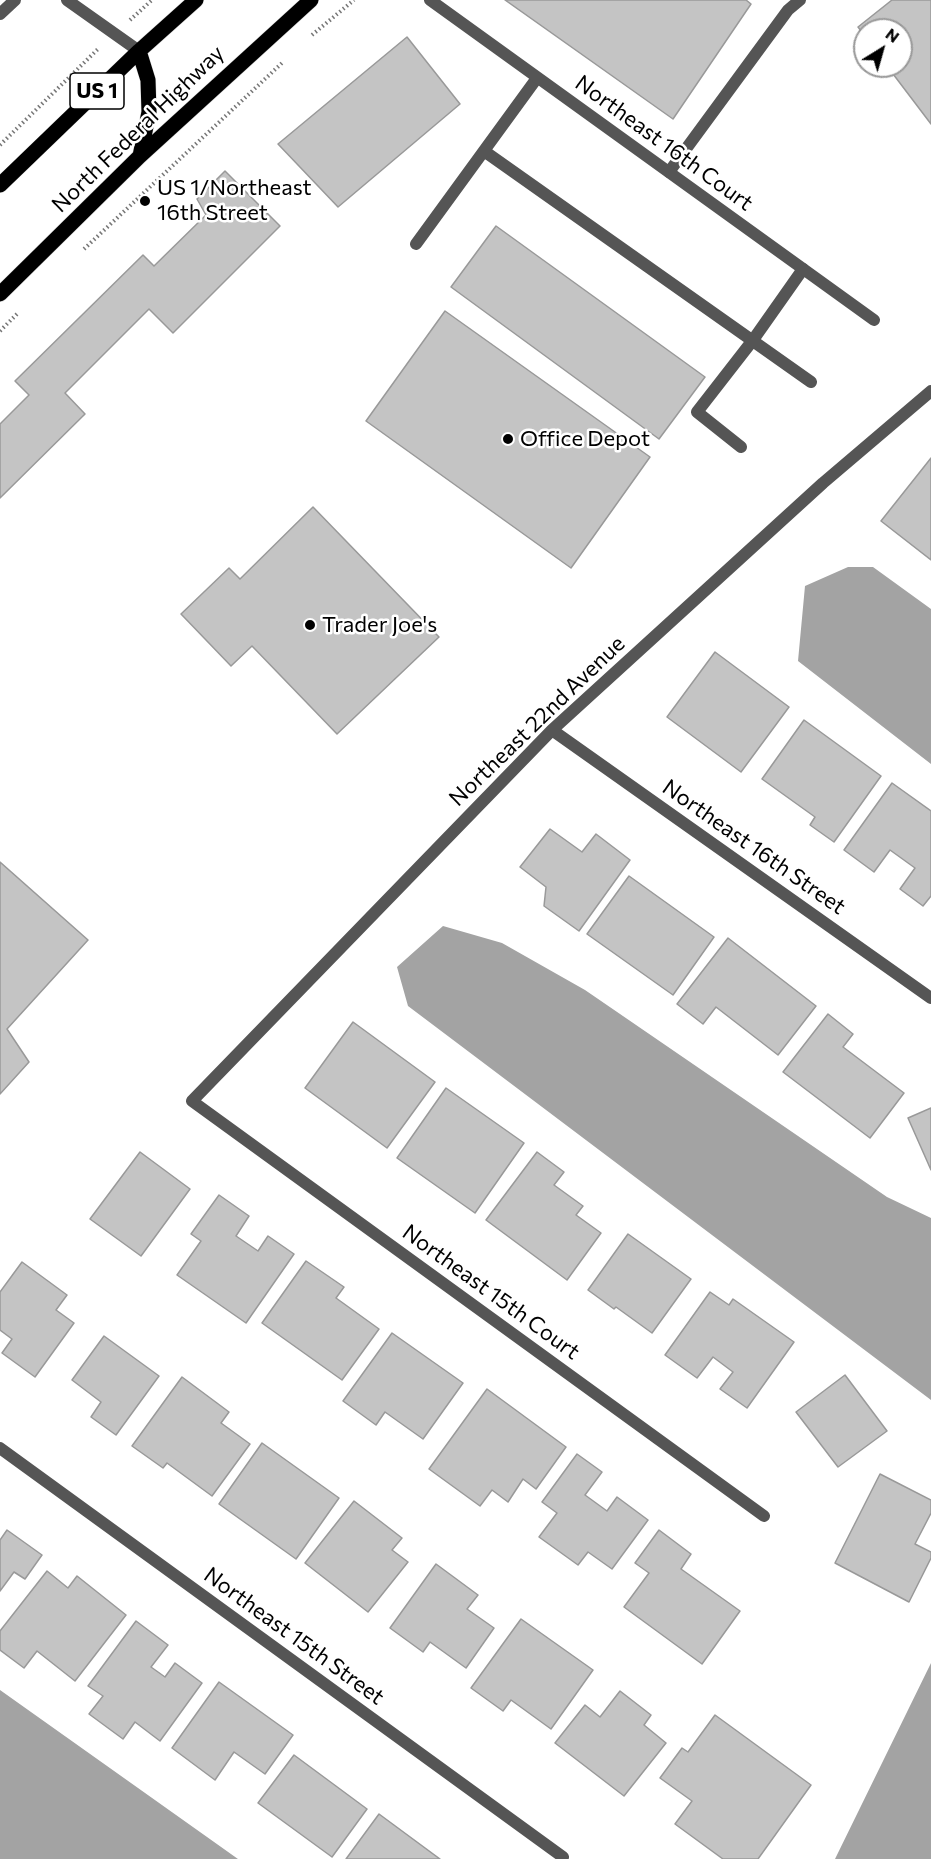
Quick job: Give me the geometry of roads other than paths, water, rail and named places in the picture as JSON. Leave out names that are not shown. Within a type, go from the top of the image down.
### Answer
[{"type":"main road","name":"US 1","points":[[0,185],[138,51],[196,0]]},
{"type":"main road","name":"North Federal Highway","points":[[0,294],[140,156],[311,0]]},
{"type":"main road","points":[[138,51],[148,80],[149,112],[140,156]]},
{"type":"street","points":[[0,14],[15,0]]},
{"type":"street","name":"Northeast 16th Court","points":[[430,0],[874,320]]},
{"type":"street","points":[[669,172],[788,10],[800,0]]},
{"type":"street","points":[[72,1],[138,51]]},
{"type":"street","points":[[416,244],[537,78]]},
{"type":"street","points":[[484,151],[811,382]]},
{"type":"street","points":[[741,447],[697,412],[753,340],[803,269]]},
{"type":"street","name":"Northeast 22nd Avenue","points":[[192,1101],[552,730],[824,483],[931,391]]},
{"type":"street","name":"Northeast 16th Street","points":[[552,730],[931,998]]},
{"type":"street","name":"Northeast 15th Court","points":[[192,1101],[764,1516]]},
{"type":"street","name":"Northeast 15th Street","points":[[0,1448],[563,1857]]},
{"type":"place","name":"US 1/Northeast 16th Street","points":[[145,201]]},
{"type":"place","name":"Office Depot","points":[[508,439]]},
{"type":"place","name":"Trader Joe's","points":[[310,625]]}]
